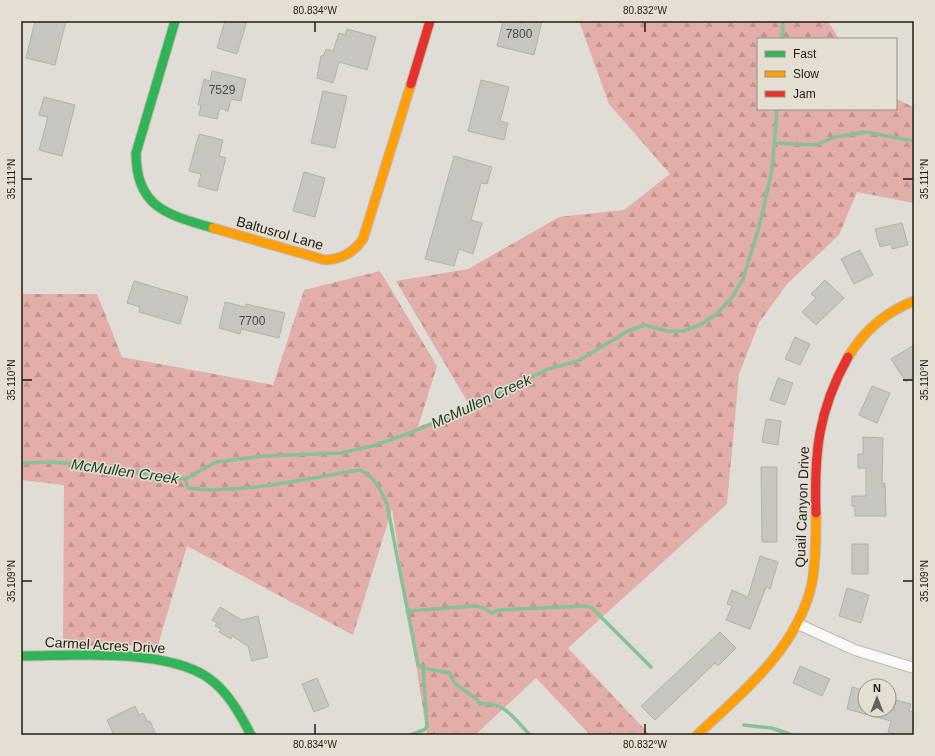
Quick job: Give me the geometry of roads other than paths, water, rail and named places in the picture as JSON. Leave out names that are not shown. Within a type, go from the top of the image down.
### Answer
[{"type":"street","name":"Baltusrol Lane","points":[[175,21],[136,153],[137,178],[142,191],[160,210],[172,216],[325,260],[337,260],[347,257],[358,247],[363,239],[430,21]]},
{"type":"street","name":"Quail Canyon Drive","points":[[697,735],[768,667],[786,644],[798,624],[813,576],[816,550],[816,450],[825,406],[836,379],[862,336],[876,322],[892,310],[914,301]]},
{"type":"street","points":[[798,624],[855,650],[914,668]]},
{"type":"street","name":"Carmel Acres Drive","points":[[21,656],[123,658],[166,661],[185,666],[206,677],[221,689],[239,712],[251,735]]},
{"type":"waterway","name":"McMullen Creek","points":[[782,38],[783,21]]},
{"type":"waterway","name":"McMullen Creek","points":[[21,463],[51,462],[96,465],[163,477],[185,479],[216,462],[263,456],[341,453],[372,446],[410,433],[472,407],[548,369],[578,361],[628,331],[645,325],[667,331],[683,331],[700,325],[718,313],[732,297],[743,279],[759,227],[772,170],[777,110]]},
{"type":"waterway","points":[[774,143],[816,145],[835,137],[866,132],[914,141]]},
{"type":"waterway","points":[[185,479],[188,488],[208,490],[274,485],[360,470],[370,476],[382,493],[387,504],[418,665],[423,668],[450,673],[456,684],[477,699],[480,704],[496,705],[503,708],[514,717],[530,735]]},
{"type":"waterway","points":[[407,611],[476,606],[492,613],[498,610],[587,606],[592,608],[651,667]]},
{"type":"waterway","points":[[410,735],[424,730],[427,727],[423,668]]},
{"type":"waterway","points":[[744,725],[772,728],[792,735]]}]
